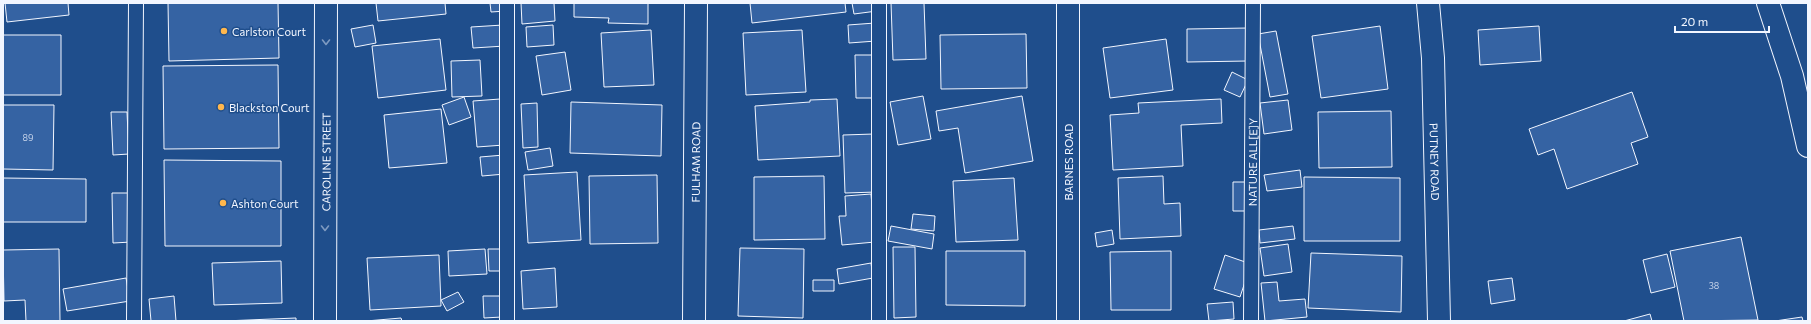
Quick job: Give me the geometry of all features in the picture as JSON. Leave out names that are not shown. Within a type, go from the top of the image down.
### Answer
[{"type":"street","name":"CAROLINE STREET","points":[[325,321],[326,3]]},
{"type":"street","name":"FULHAM ROAD","points":[[694,321],[696,3]]},
{"type":"street","name":"BARNES ROAD","points":[[1068,3],[1068,321]]},
{"type":"street","name":"PUTNEY ROAD","points":[[1428,3],[1433,58],[1439,321]]},
{"type":"street","points":[[1768,3],[1792,76],[1808,146]]},
{"type":"lane","points":[[134,321],[136,3]]},
{"type":"lane","points":[[507,3],[507,321]]},
{"type":"lane","points":[[879,3],[879,321]]},
{"type":"lane","name":"NATURE ALL[E]Y","points":[[1252,321],[1253,3]]},
{"type":"building","points":[[5,3],[68,3],[69,15],[7,22]]},
{"type":"building","name":"Carlston Court","points":[[168,3],[278,3],[279,58],[169,61]]},
{"type":"building","points":[[376,3],[445,3],[446,14],[378,21]]},
{"type":"building","points":[[490,3],[506,3],[506,11],[491,12]]},
{"type":"building","points":[[521,3],[554,3],[555,21],[522,24]]},
{"type":"building","points":[[574,3],[648,3],[648,24],[608,23],[609,18],[574,17]]},
{"type":"building","points":[[750,3],[845,3],[846,12],[752,23]]},
{"type":"building","points":[[852,3],[876,3],[877,11],[854,14]]},
{"type":"building","points":[[891,3],[924,3],[926,59],[893,60]]},
{"type":"building","points":[[875,23],[876,41],[849,43],[848,25]]},
{"type":"building","points":[[373,25],[376,43],[355,47],[351,29]]},
{"type":"building","points":[[503,25],[505,46],[473,48],[471,27]]},
{"type":"building","points":[[553,25],[554,45],[527,47],[526,27]]},
{"type":"building","points":[[1380,26],[1388,89],[1321,98],[1312,36]]},
{"type":"building","points":[[1539,26],[1541,61],[1480,65],[1478,30]]},
{"type":"building","points":[[1248,28],[1248,61],[1187,62],[1187,29]]},
{"type":"building","points":[[651,30],[654,85],[604,87],[601,33]]},
{"type":"building","points":[[802,30],[806,92],[746,95],[743,33]]},
{"type":"building","points":[[1276,31],[1288,94],[1270,97],[1258,34]]},
{"type":"building","points":[[1026,34],[1027,88],[941,89],[940,35]]},
{"type":"building","points":[[3,35],[61,35],[61,95],[3,95]]},
{"type":"building","points":[[440,39],[446,90],[378,98],[372,46]]},
{"type":"building","points":[[1166,39],[1173,90],[1110,98],[1103,48]]},
{"type":"building","points":[[565,52],[571,90],[542,95],[536,56]]},
{"type":"building","points":[[855,55],[878,55],[879,98],[856,98]]},
{"type":"building","points":[[480,60],[482,96],[452,97],[451,61]]},
{"type":"building","name":"Blackston Court","points":[[278,65],[279,148],[164,149],[163,66]]},
{"type":"building","points":[[1232,72],[1248,80],[1240,97],[1224,90]]},
{"type":"building","points":[[1632,92],[1648,137],[1631,143],[1638,164],[1567,189],[1554,149],[1538,155],[1529,129]]},
{"type":"building","points":[[923,96],[931,139],[898,145],[890,102]]},
{"type":"building","points":[[1022,96],[1033,161],[965,173],[958,128],[939,131],[936,111]]},
{"type":"building","points":[[464,97],[471,117],[449,125],[442,105]]},
{"type":"building","points":[[500,99],[504,145],[477,147],[473,101]]},
{"type":"building","points":[[837,99],[840,156],[758,160],[755,106],[810,102],[810,100]]},
{"type":"building","points":[[1221,99],[1222,123],[1181,125],[1183,166],[1113,170],[1110,115],[1139,113],[1138,103]]},
{"type":"building","points":[[1288,100],[1292,130],[1264,134],[1260,103]]},
{"type":"building","points":[[571,102],[662,105],[661,156],[570,153]]},
{"type":"building","points":[[537,103],[538,147],[523,148],[521,104]]},
{"type":"building","points":[[3,105],[54,105],[53,170],[3,169]]},
{"type":"building","points":[[441,109],[447,163],[389,168],[384,115]]},
{"type":"building","points":[[1391,111],[1392,167],[1319,168],[1318,112]]},
{"type":"building","points":[[111,112],[127,112],[129,154],[113,155]]},
{"type":"building","points":[[874,134],[877,192],[845,193],[843,135]]},
{"type":"building","points":[[550,148],[553,166],[528,170],[525,152]]},
{"type":"building","points":[[504,155],[505,174],[482,176],[480,157]]},
{"type":"building","name":"Ashton Court","points":[[164,160],[281,161],[281,246],[165,246]]},
{"type":"building","points":[[1300,170],[1302,187],[1267,191],[1264,175]]},
{"type":"building","points":[[577,172],[581,240],[528,243],[524,175]]},
{"type":"building","points":[[657,175],[658,243],[590,244],[589,176]]},
{"type":"building","points":[[824,176],[825,239],[754,240],[754,177]]},
{"type":"building","points":[[1163,176],[1164,204],[1180,203],[1181,236],[1120,239],[1118,178]]},
{"type":"building","points":[[1304,177],[1400,178],[1400,241],[1304,241]]},
{"type":"building","points":[[3,178],[86,179],[86,222],[3,222]]},
{"type":"building","points":[[1014,178],[1018,240],[956,242],[953,181]]},
{"type":"building","points":[[1233,182],[1247,182],[1247,211],[1233,211]]},
{"type":"building","points":[[112,193],[130,193],[132,242],[113,243]]},
{"type":"building","points":[[871,194],[875,242],[842,245],[839,216],[846,216],[845,196]]},
{"type":"building","points":[[913,214],[935,216],[934,231],[911,229]]},
{"type":"building","points":[[891,226],[934,234],[932,249],[888,241]]},
{"type":"building","points":[[1293,226],[1295,239],[1260,243],[1259,230]]},
{"type":"building","points":[[1112,230],[1114,244],[1097,247],[1095,233]]},
{"type":"building","points":[[1741,237],[1758,320],[1684,321],[1670,251]]},
{"type":"building","points":[[1288,244],[1292,272],[1264,276],[1260,248]]},
{"type":"building","points":[[893,247],[915,247],[916,317],[894,318]]},
{"type":"building","points":[[740,248],[804,249],[803,318],[738,316]]},
{"type":"building","points":[[59,249],[60,321],[26,321],[25,300],[4,301],[3,250]]},
{"type":"building","points":[[485,249],[487,274],[449,276],[448,251]]},
{"type":"building","points":[[488,249],[503,249],[503,271],[489,271]]},
{"type":"building","points":[[946,251],[1025,251],[1025,306],[946,305]]},
{"type":"building","points":[[1171,251],[1171,310],[1111,310],[1110,252]]},
{"type":"building","points":[[1311,253],[1402,256],[1401,312],[1308,308]]},
{"type":"building","points":[[1667,254],[1675,287],[1651,293],[1643,260]]},
{"type":"building","points":[[439,255],[441,306],[370,310],[367,258]]},
{"type":"building","points":[[1225,255],[1251,264],[1240,297],[1214,289]]},
{"type":"building","points":[[281,261],[282,303],[214,305],[212,263]]},
{"type":"building","points":[[871,263],[873,278],[839,284],[837,269]]},
{"type":"building","points":[[555,268],[557,307],[523,309],[521,271]]},
{"type":"building","points":[[126,278],[130,301],[67,311],[63,289]]},
{"type":"building","points":[[1512,278],[1515,300],[1491,304],[1488,281]]},
{"type":"building","points":[[813,280],[834,280],[834,291],[813,291]]},
{"type":"building","points":[[1277,282],[1279,301],[1305,299],[1307,317],[1265,321],[1261,283]]},
{"type":"building","points":[[458,292],[464,302],[447,311],[441,300]]},
{"type":"building","points":[[174,296],[176,321],[151,321],[149,299]]},
{"type":"building","points":[[483,296],[501,296],[502,317],[484,318]]},
{"type":"building","points":[[1233,302],[1234,319],[1209,321],[1207,304]]},
{"type":"building","points":[[1650,314],[1652,321],[1624,321]]},
{"type":"building","points":[[1802,317],[1803,321],[1775,321]]},
{"type":"building","points":[[296,318],[296,321],[224,321]]},
{"type":"building","points":[[401,318],[402,321],[366,321]]},
{"type":"place","name":"Carlston Court","points":[[224,31]]},
{"type":"place","name":"Blackston Court","points":[[221,107]]},
{"type":"place","name":"Ashton Court","points":[[223,203]]}]
